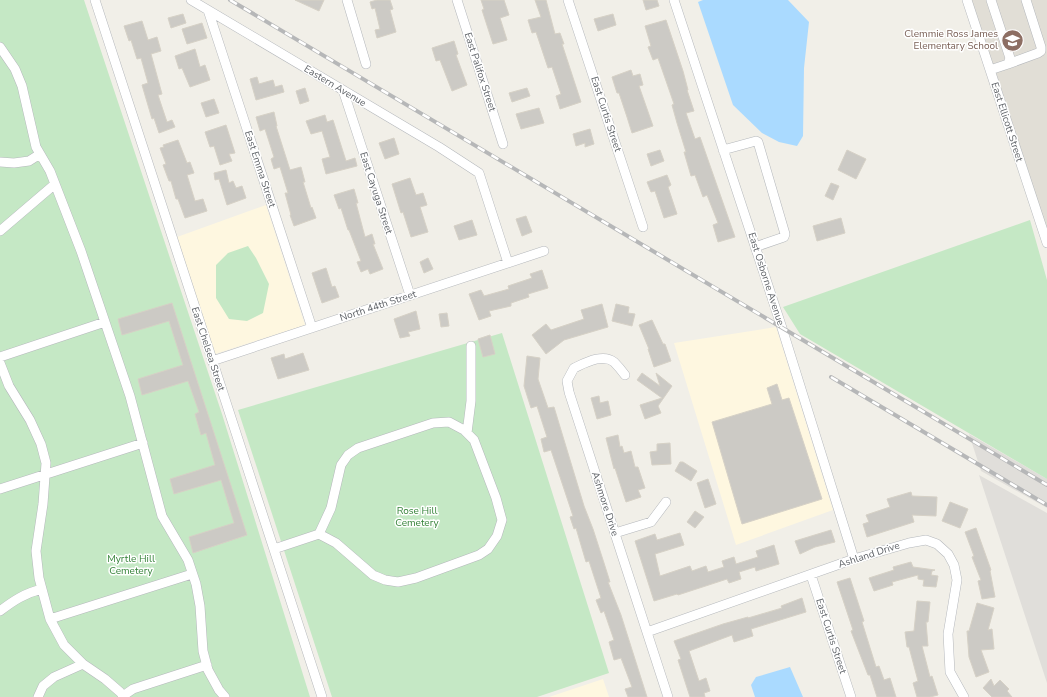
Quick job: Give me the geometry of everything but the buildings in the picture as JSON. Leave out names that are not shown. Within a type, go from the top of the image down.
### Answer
[{"type":"street","name":"East Chelsea Street","points":[[95,0],[322,697]]},
{"type":"street","name":"Eastern Avenue","points":[[191,0],[439,147],[479,173],[508,263]]},
{"type":"street","points":[[347,0],[366,64]]},
{"type":"street","name":"East Palifox Street","points":[[458,0],[503,144]]},
{"type":"street","name":"East Curtis Street","points":[[568,0],[643,227]]},
{"type":"street","name":"East Osborne Avenue","points":[[674,0],[782,328],[854,560]]},
{"type":"street","name":"East Ellicott Street","points":[[967,0],[1047,243]]},
{"type":"street","points":[[992,0],[1010,58],[1008,64]]},
{"type":"street","points":[[990,70],[1041,51],[1026,0]]},
{"type":"street","name":"East Emma Street","points":[[208,10],[312,328]]},
{"type":"street","points":[[0,47],[15,69],[22,86],[36,147],[50,171],[81,251],[130,396],[162,516],[188,560],[196,584],[200,606],[203,651],[208,670],[219,690],[225,697]]},
{"type":"street","name":"East Cayuga Street","points":[[343,90],[410,295]]},
{"type":"street","points":[[723,150],[756,141],[758,142],[763,157],[785,234],[784,237],[755,247]]},
{"type":"street","points":[[0,162],[14,163],[29,161],[40,154]]},
{"type":"street","points":[[0,231],[55,184]]},
{"type":"street","name":"North 44th Street","points":[[212,360],[544,252]]},
{"type":"street","points":[[0,357],[105,322]]},
{"type":"street","points":[[467,433],[471,401],[471,346]]},
{"type":"street","name":"Ashmore Drive","points":[[625,375],[614,361],[601,358],[587,362],[574,368],[568,381],[569,392],[668,697]]},
{"type":"street","points":[[0,363],[9,386],[30,420],[41,444],[46,463],[36,551],[39,578],[50,619],[64,645],[82,664],[105,679],[120,692],[123,697],[133,689],[207,665]]},
{"type":"street","points":[[274,549],[319,534],[336,543],[373,575],[385,580],[398,582],[416,578],[479,555],[488,549],[497,536],[502,520],[496,498],[474,440],[464,430],[449,422],[433,423],[358,448],[348,455],[342,465],[331,508],[319,534]]},
{"type":"street","points":[[0,489],[142,443]]},
{"type":"street","points":[[615,533],[651,522],[666,502]]},
{"type":"street","name":"Ashland Drive","points":[[647,632],[854,560],[909,543],[926,540],[937,544],[948,554],[954,565],[956,580],[948,634],[950,672],[964,697]]},
{"type":"street","points":[[50,619],[192,574]]},
{"type":"street","name":"East Curtis Street","points":[[812,575],[851,697]]},
{"type":"street","points":[[0,611],[23,595],[42,589]]},
{"type":"street","points":[[38,697],[44,686],[54,677],[82,664]]},
{"type":"shaded area","points":[[967,0],[1047,0],[1047,243]]},
{"type":"shaded area","points":[[266,205],[305,325],[215,354],[177,237]]},
{"type":"shaded area","points":[[776,327],[833,510],[736,545],[674,343]]},
{"type":"shaded area","points":[[969,434],[1047,479],[1047,508],[981,471]]},
{"type":"shaded area","points":[[979,475],[1047,513],[1047,683]]},
{"type":"shaded area","points":[[603,679],[609,697],[549,697]]},
{"type":"green space","name":"Myrtle Hill Cemetery","points":[[0,0],[84,0],[222,414],[310,697],[0,697]]},
{"type":"green space","points":[[1030,220],[1047,280],[1047,479],[800,334],[783,307]]},
{"type":"green space","points":[[248,246],[269,284],[263,313],[247,321],[229,319],[216,298],[216,265],[228,253]]},
{"type":"green space","name":"Rose Hill Cemetery","points":[[502,333],[609,673],[537,697],[332,697],[238,410]]},
{"type":"water","points":[[703,0],[788,0],[809,22],[804,68],[803,136],[797,146],[779,142],[762,133],[733,105],[698,2]]},
{"type":"water","points":[[790,667],[803,697],[755,697],[751,685],[756,677]]},
{"type":"railway","points":[[230,0],[1047,485]]},
{"type":"railway","points":[[831,377],[1047,505]]},
{"type":"place","name":"Clemmie Ross James Elementary School","points":[[1013,40]]}]
